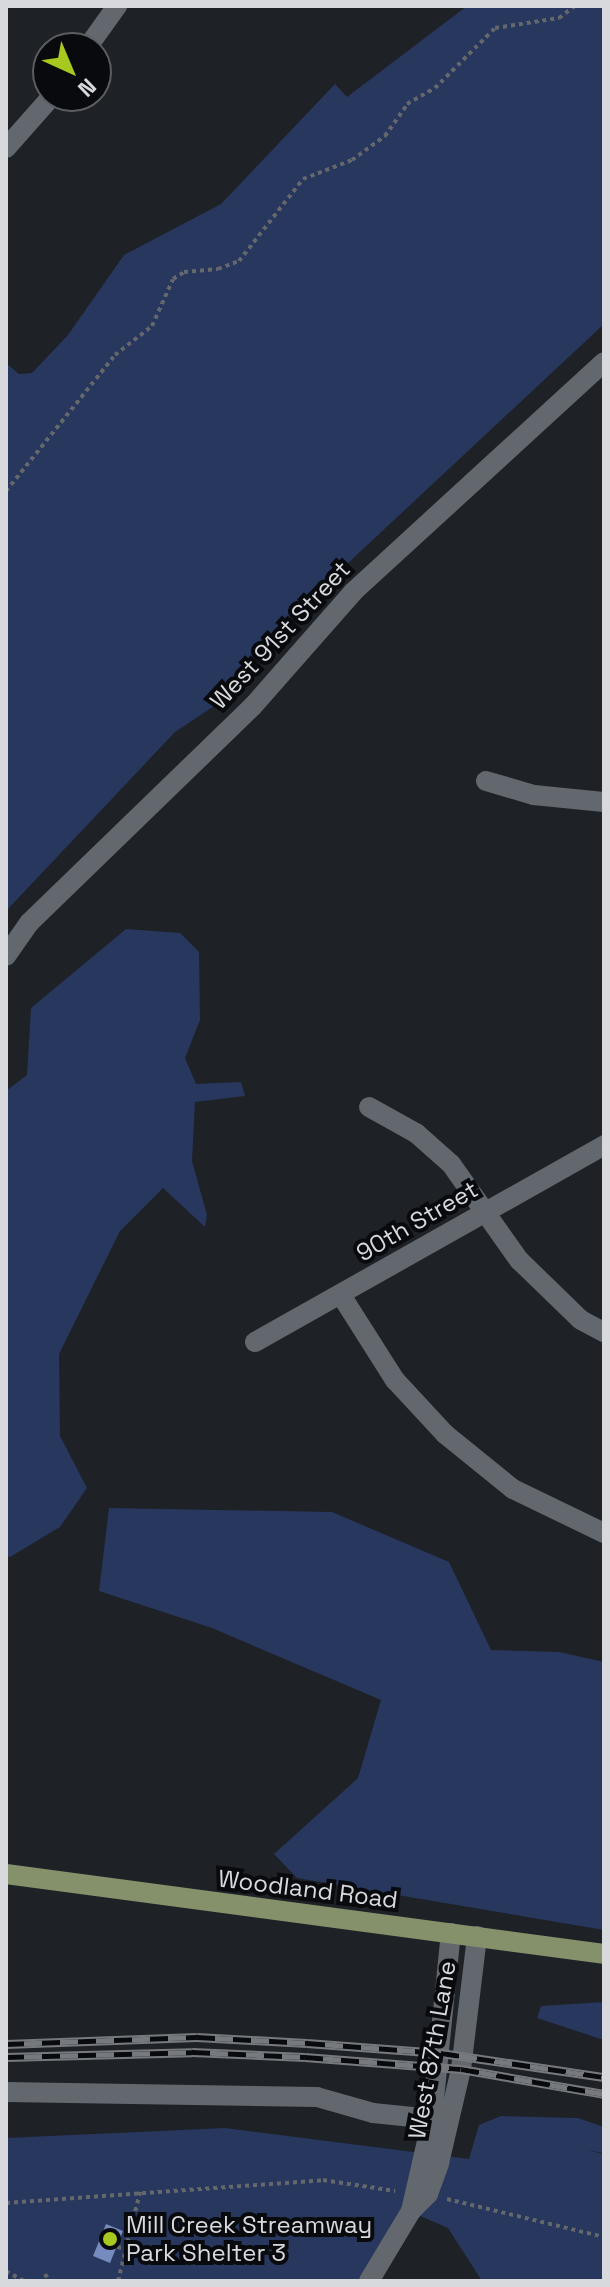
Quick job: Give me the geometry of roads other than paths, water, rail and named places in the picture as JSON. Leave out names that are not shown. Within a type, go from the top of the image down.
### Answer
[{"type":"main road","name":"Woodland Road","points":[[6,1874],[604,1954]]},
{"type":"street","points":[[98,32],[117,6]]},
{"type":"street","points":[[6,148],[38,112]]},
{"type":"street","name":"West 91st Street","points":[[6,956],[29,923],[253,706],[353,592],[604,362]]},
{"type":"street","points":[[486,781],[534,795],[604,802]]},
{"type":"street","points":[[369,1107],[416,1133],[451,1164],[519,1260],[581,1320],[604,1332]]},
{"type":"street","name":"90th Street","points":[[255,1342],[604,1145]]},
{"type":"street","points":[[341,1295],[395,1380],[445,1434],[513,1489],[604,1533]]},
{"type":"street","name":"West 87th Lane","points":[[417,2199],[432,2119],[451,1933]]},
{"type":"street","name":"West 87th Lane","points":[[369,2281],[417,2199],[451,2120],[477,1936]]},
{"type":"street","points":[[6,2092],[317,2097],[402,2119],[432,2119]]},
{"type":"railway","points":[[6,2044],[197,2037],[307,2043],[441,2053],[604,2077]]},
{"type":"railway","points":[[6,2057],[192,2052],[305,2057],[461,2069],[604,2094]]},
{"type":"place","name":"Mill Creek Streamway Park Shelter 3","points":[[110,2239]]}]
